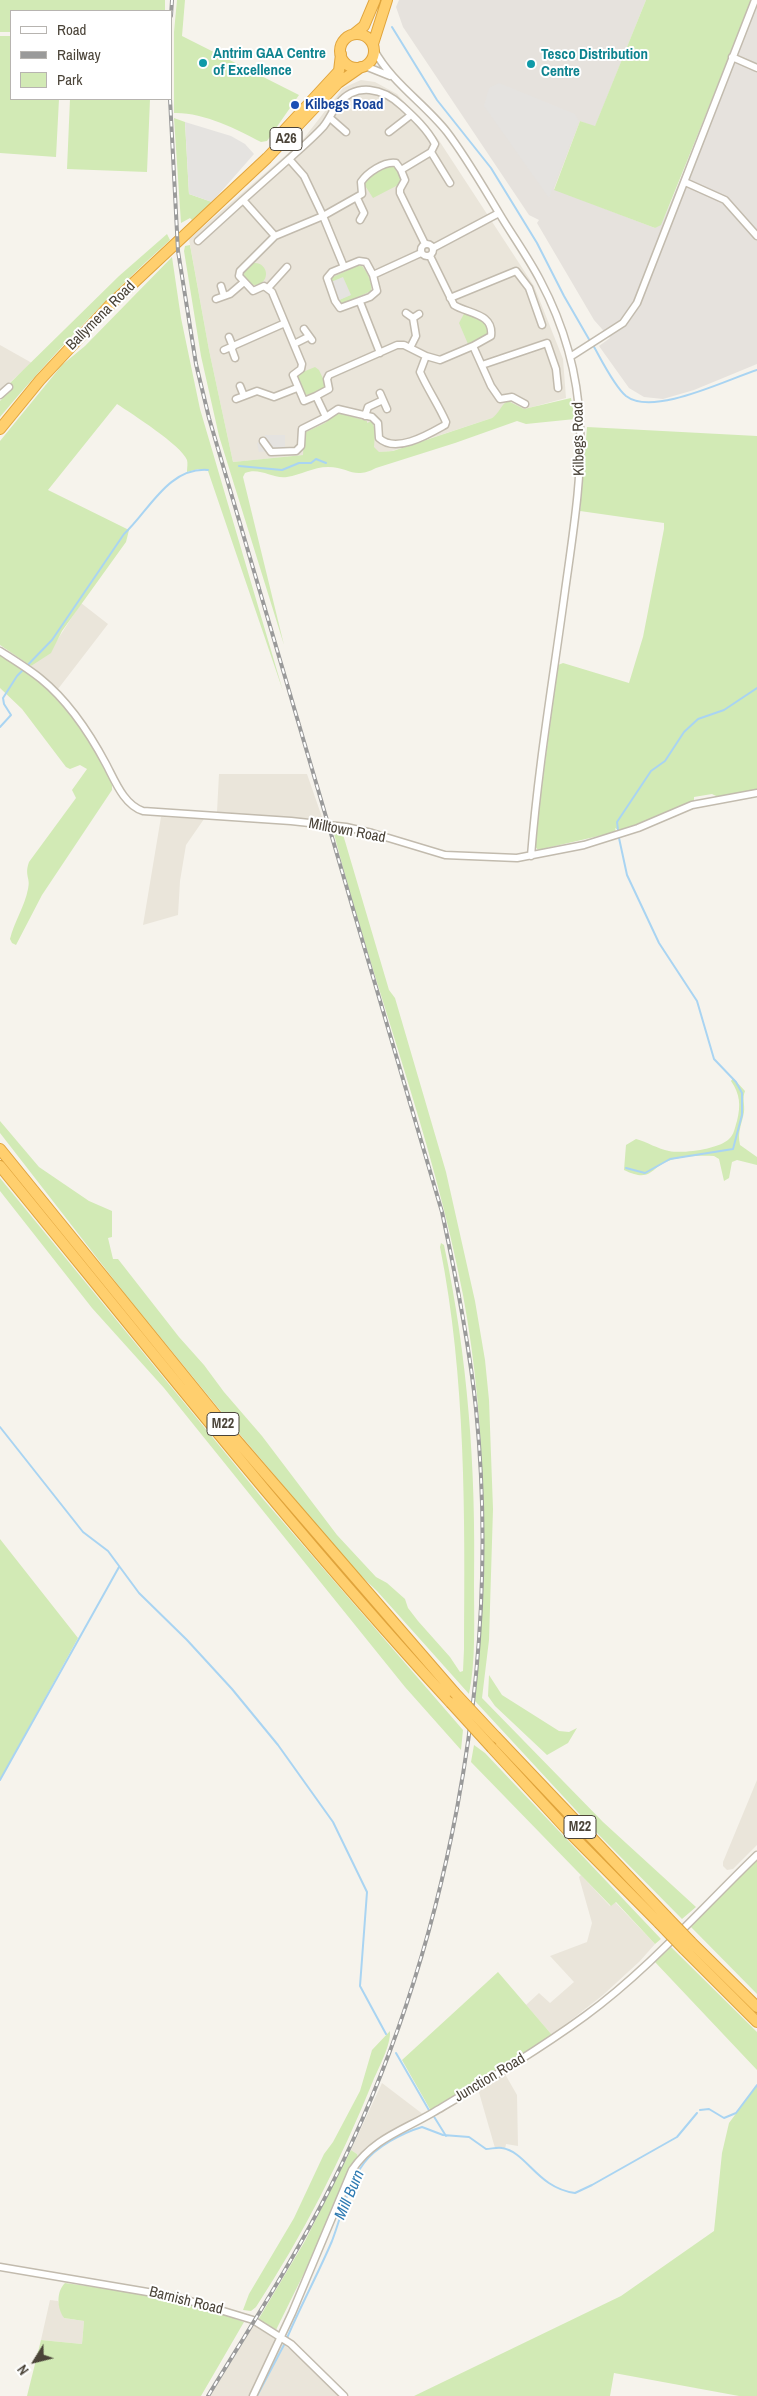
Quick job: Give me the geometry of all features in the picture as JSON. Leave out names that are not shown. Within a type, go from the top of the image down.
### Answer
[{"type":"highway","name":"A26","points":[[341,54],[342,42],[364,26],[376,0]]},
{"type":"highway","name":"A26","points":[[363,67],[373,58],[386,0]]},
{"type":"highway","points":[[354,34],[365,35],[374,47]]},
{"type":"highway","points":[[341,54],[351,66],[363,67]]},
{"type":"highway","name":"Ballymena Road","points":[[211,212],[333,78],[341,65],[341,54]]},
{"type":"highway","name":"Ballymena Road","points":[[0,429],[40,380],[103,312],[211,212],[304,121],[338,83],[363,67]]},
{"type":"highway","name":"M22","points":[[0,1149],[232,1435],[454,1692],[662,1919]]},
{"type":"highway","name":"M22","points":[[0,1167],[301,1533],[451,1703],[572,1835],[688,1945],[757,2007]]},
{"type":"highway","name":"M22","points":[[688,1945],[757,2022]]},
{"type":"street","points":[[570,357],[623,323],[637,303],[755,0]]},
{"type":"street","name":"Kilbegs Road","points":[[374,47],[391,76],[420,102],[446,131],[499,213],[539,278],[554,309],[570,357],[581,418],[582,460],[577,513],[539,776],[532,856]]},
{"type":"street","points":[[732,58],[757,68]]},
{"type":"street","name":"Kilbegs Road","points":[[363,67],[391,76]]},
{"type":"street","points":[[198,241],[289,159],[330,118],[336,105],[354,92],[367,89],[387,94],[411,115],[434,142],[435,146],[431,152],[401,170]]},
{"type":"street","points":[[389,132],[411,115]]},
{"type":"street","points":[[330,118],[346,132]]},
{"type":"street","points":[[431,152],[450,183]]},
{"type":"street","points":[[289,159],[307,182],[344,267]]},
{"type":"street","points":[[430,256],[456,307],[479,314],[489,324],[491,336],[440,360],[397,345],[329,375],[326,379],[329,389],[304,401],[293,375],[302,366],[285,323],[268,288],[263,286],[253,291],[238,276],[240,271],[275,236],[323,216],[357,198],[363,194],[361,182],[366,176],[390,163],[396,163],[401,170],[406,180],[400,189],[400,193],[425,244],[433,248]]},
{"type":"street","points":[[685,182],[725,200],[757,236]]},
{"type":"street","points":[[357,198],[368,214],[360,220]]},
{"type":"street","points":[[243,200],[275,236]]},
{"type":"street","points":[[433,248],[499,213]]},
{"type":"street","points":[[204,236],[210,243]]},
{"type":"street","points":[[421,253],[422,247],[425,244]]},
{"type":"street","points":[[430,256],[433,254],[433,248]]},
{"type":"street","points":[[421,253],[424,256],[430,256]]},
{"type":"street","points":[[373,275],[421,253]]},
{"type":"street","points":[[363,261],[367,263],[373,275],[377,286],[376,292],[360,302],[342,308],[335,302],[326,278],[330,273],[363,261]]},
{"type":"street","points":[[268,288],[286,267]]},
{"type":"street","points":[[450,298],[479,285],[489,284],[516,271],[529,288],[542,325]]},
{"type":"street","points":[[216,299],[234,292],[244,282]]},
{"type":"street","points":[[221,286],[224,296]]},
{"type":"street","points":[[360,302],[380,353]]},
{"type":"street","points":[[406,313],[416,316],[416,336],[410,348]]},
{"type":"street","points":[[230,348],[285,323]]},
{"type":"street","points":[[294,344],[310,338],[304,328]]},
{"type":"street","points":[[229,337],[230,348],[235,358]]},
{"type":"street","points":[[482,365],[546,340],[556,369],[558,388]]},
{"type":"street","points":[[566,341],[584,349]]},
{"type":"street","points":[[473,346],[500,402],[512,397],[525,404]]},
{"type":"street","points":[[426,356],[420,372],[427,387],[437,400],[446,424],[454,428]]},
{"type":"street","points":[[240,386],[244,396]]},
{"type":"street","points":[[0,395],[9,387]]},
{"type":"street","points":[[236,399],[259,391],[274,397],[297,388]]},
{"type":"street","points":[[380,392],[387,409]]},
{"type":"street","points":[[316,396],[326,417]]},
{"type":"street","points":[[365,416],[368,407],[383,400]]},
{"type":"street","points":[[263,441],[271,452],[296,451],[301,446],[301,432],[303,428],[338,410],[377,420],[379,438],[382,441],[397,443],[416,440],[446,424]]},
{"type":"street","name":"Milltown Road","points":[[0,651],[41,679],[72,713],[101,754],[124,796],[139,810],[346,828],[372,832],[444,855],[490,858],[532,856],[566,850],[618,834],[692,805],[757,793]]},
{"type":"street","name":"Junction Road","points":[[253,2396],[284,2340],[352,2170],[365,2153],[376,2144],[430,2115],[522,2059],[617,1991],[757,1854]]},
{"type":"street","name":"Barnish Road","points":[[0,2267],[178,2297],[253,2320],[284,2340],[344,2396]]},
{"type":"shaded area","points":[[399,0],[646,0],[595,127],[580,121],[554,189],[655,228],[664,218],[757,0],[757,364],[694,390],[663,399],[644,397],[629,388],[599,346],[610,338],[594,320],[537,223],[539,220],[529,215],[403,27],[396,7]]},
{"type":"shaded area","points":[[361,80],[375,82],[397,94],[438,139],[534,286],[563,359],[566,398],[495,417],[392,451],[369,453],[345,451],[233,462],[209,350],[189,239],[301,142],[343,88]]},
{"type":"shaded area","points":[[499,83],[575,114],[579,121],[549,198],[484,106],[489,88]]},
{"type":"shaded area","points":[[185,122],[231,136],[245,144],[254,154],[212,202],[189,194]]},
{"type":"shaded area","points":[[343,277],[351,295],[337,301],[331,282]]},
{"type":"shaded area","points":[[0,345],[32,363],[1,390],[0,390]]},
{"type":"shaded area","points":[[265,435],[285,435],[285,450],[259,452],[257,443],[265,440]]},
{"type":"shaded area","points":[[81,603],[108,624],[58,689],[31,666],[56,642]]},
{"type":"shaded area","points":[[219,774],[307,774],[323,820],[217,812]]},
{"type":"shaded area","points":[[161,817],[204,819],[186,845],[180,881],[178,915],[143,925]]},
{"type":"shaded area","points":[[757,1780],[757,1845],[733,1869],[727,1870],[723,1866],[723,1862]]},
{"type":"shaded area","points":[[581,1875],[610,1906],[615,1902],[655,1944],[640,1961],[603,1995],[552,2035],[526,2005],[539,1993],[550,2003],[574,1982],[550,1956],[587,1942],[592,1923],[579,1877]]},
{"type":"shaded area","points":[[505,2074],[517,2095],[518,2146],[506,2144],[505,2149],[495,2148],[478,2089]]},
{"type":"shaded area","points":[[382,2083],[424,2115],[376,2140],[358,2157],[351,2150]]},
{"type":"shaded area","points":[[50,2300],[58,2301],[64,2318],[84,2321],[82,2344],[41,2340]]},
{"type":"shaded area","points":[[251,2323],[296,2353],[338,2396],[208,2396]]},
{"type":"green space","points":[[0,0],[165,0],[165,10],[10,10],[10,32],[0,32]]},
{"type":"green space","points":[[177,0],[185,0],[182,36],[299,95],[267,141],[261,142],[208,118],[185,113],[174,113],[174,32]]},
{"type":"green space","points":[[646,0],[752,0],[664,218],[661,225],[655,228],[554,190],[580,121],[595,126]]},
{"type":"green space","points":[[0,36],[10,36],[10,100],[59,100],[56,157],[0,153]]},
{"type":"green space","points":[[70,100],[150,100],[147,172],[67,169]]},
{"type":"green space","points":[[174,118],[185,122],[189,194],[212,202],[192,220],[190,218],[181,223]]},
{"type":"green space","points":[[393,165],[401,178],[400,184],[373,198],[364,184],[365,180]]},
{"type":"green space","points":[[167,234],[170,240],[82,326],[40,370],[0,417],[0,401],[11,388],[10,383],[119,276]]},
{"type":"green space","points":[[190,245],[209,350],[233,462],[303,455],[304,433],[325,423],[338,413],[367,421],[367,423],[372,421],[375,431],[374,447],[379,452],[393,451],[492,418],[508,401],[524,409],[571,398],[575,419],[526,424],[517,421],[362,473],[328,467],[317,468],[287,477],[256,471],[245,473],[243,477],[284,645],[219,436],[201,356],[184,251],[185,246]]},
{"type":"green space","points":[[172,257],[181,318],[200,409],[283,691],[208,471],[198,469],[187,472],[187,460],[176,446],[117,404],[48,490],[129,530],[126,542],[62,631],[51,653],[31,666],[0,645],[0,441],[62,365],[85,346]]},
{"type":"green space","points":[[255,263],[263,266],[266,274],[263,282],[255,285],[247,282],[244,274],[247,266]]},
{"type":"green space","points":[[357,266],[362,266],[368,274],[371,291],[341,305],[339,300],[350,295],[331,282],[331,278]]},
{"type":"green space","points":[[465,312],[483,321],[488,330],[487,335],[468,344],[459,323]]},
{"type":"green space","points":[[315,367],[319,370],[326,385],[322,390],[306,395],[297,377],[298,374]]},
{"type":"green space","points":[[587,427],[757,436],[757,790],[718,797],[712,794],[694,797],[694,801],[638,825],[618,830],[615,828],[616,832],[538,850],[534,845],[558,665],[563,663],[629,683],[643,637],[664,529],[664,523],[580,511]]},
{"type":"green space","points":[[0,654],[34,677],[60,702],[91,743],[112,785],[112,790],[42,895],[16,945],[10,939],[27,895],[29,862],[76,798],[72,790],[87,769],[80,765],[70,769],[66,767],[22,709],[0,688]]},
{"type":"green space","points":[[333,830],[342,831],[389,990],[395,998],[446,1172],[475,1301],[485,1360],[489,1400],[493,1509],[489,1640],[482,1698],[603,1822],[696,1907],[682,1919],[598,1834],[475,1701],[482,1599],[483,1498],[477,1396],[463,1295],[436,1178]]},
{"type":"green space","points":[[733,1078],[745,1091],[744,1112],[739,1132],[740,1145],[757,1157],[757,1165],[737,1160],[732,1162],[729,1178],[724,1181],[719,1159],[714,1156],[692,1156],[676,1159],[664,1163],[646,1175],[633,1174],[624,1170],[626,1145],[636,1139],[665,1150],[683,1152],[717,1146],[729,1139],[734,1131],[739,1110],[738,1095],[731,1081]]},
{"type":"green space","points":[[0,1121],[39,1167],[89,1201],[112,1211],[112,1237],[108,1238],[113,1259],[118,1259],[179,1337],[262,1436],[337,1535],[376,1577],[387,1583],[405,1599],[408,1608],[450,1657],[460,1672],[463,1671],[464,1649],[464,1498],[455,1346],[449,1296],[440,1247],[441,1243],[444,1245],[465,1372],[472,1455],[474,1498],[474,1640],[473,1668],[469,1694],[377,1591],[356,1571],[237,1431],[125,1294],[0,1133]]},
{"type":"green space","points":[[0,1178],[263,1499],[463,1730],[461,1750],[405,1687],[164,1388],[92,1308],[0,1191]]},
{"type":"green space","points":[[0,1539],[78,1638],[0,1780]]},
{"type":"green space","points":[[489,1675],[502,1695],[559,1731],[569,1732],[577,1728],[568,1743],[547,1755],[495,1706],[488,1696]]},
{"type":"green space","points":[[474,1745],[485,1753],[661,1939],[655,1944],[616,1902],[611,1906],[471,1762]]},
{"type":"green space","points":[[757,1859],[757,1994],[690,1926]]},
{"type":"green space","points":[[671,1947],[757,2032],[757,2070],[655,1962]]},
{"type":"green space","points":[[498,1972],[552,2035],[431,2111],[402,2060]]},
{"type":"green space","points":[[390,2031],[389,2043],[384,2056],[348,2140],[320,2197],[290,2252],[256,2307],[251,2311],[243,2310],[249,2294],[294,2218],[324,2154],[333,2142],[360,2091],[372,2050]]},
{"type":"green space","points":[[757,2085],[757,2396],[739,2396],[614,2373],[610,2396],[414,2396],[621,2296],[714,2231],[722,2153],[729,2123]]},
{"type":"green space","points":[[351,2150],[358,2157],[345,2179],[311,2259],[276,2330],[258,2320],[305,2241]]},
{"type":"green space","points":[[65,2283],[152,2295],[208,2309],[244,2322],[201,2396],[27,2396],[41,2340],[82,2344],[84,2321],[64,2318],[60,2310],[58,2300],[60,2291]]},
{"type":"waterway","points":[[392,27],[437,100],[491,168],[537,243],[590,341]]},
{"type":"waterway","points":[[593,345],[621,392],[638,401],[654,402],[672,399],[710,388],[757,370]]},
{"type":"waterway","points":[[239,466],[282,470],[299,463],[311,463],[316,459],[326,463]]},
{"type":"waterway","points":[[0,727],[11,715],[4,704],[3,698],[17,676],[52,640],[124,534],[170,483],[194,471],[208,470]]},
{"type":"waterway","points":[[618,830],[617,822],[651,771],[665,761],[684,732],[698,719],[724,710],[757,688]]},
{"type":"waterway","points":[[619,838],[627,875],[659,943],[697,1001],[714,1059],[736,1082],[742,1093],[742,1115],[733,1149],[670,1159],[645,1173],[626,1168]]},
{"type":"waterway","points":[[0,1427],[83,1532],[108,1551],[139,1593],[187,1640],[232,1689],[278,1745],[333,1822],[367,1892],[360,1986],[386,2034]]},
{"type":"waterway","points":[[0,1780],[119,1567]]},
{"type":"waterway","points":[[396,2053],[430,2112]]},
{"type":"waterway","points":[[700,2110],[709,2109],[724,2118],[736,2113],[757,2085]]},
{"type":"waterway","name":"Mill Burn","points":[[287,2338],[332,2241],[353,2181],[364,2163],[375,2151],[398,2137],[422,2127],[443,2135],[469,2137],[486,2149],[500,2148],[511,2151],[551,2184],[562,2190],[575,2193],[677,2137],[697,2113]]},
{"type":"waterway","points":[[433,2115],[446,2136]]},
{"type":"waterway","points":[[257,2396],[285,2343]]},
{"type":"railway","points":[[171,10],[172,0]]},
{"type":"railway","points":[[170,100],[178,251],[196,364],[209,418],[442,1212],[470,1359],[476,1409],[482,1507],[481,1607],[472,1707],[457,1808],[435,1906],[407,2003],[372,2097],[331,2186],[287,2266],[208,2396]]},
{"type":"place","name":"Antrim GAA Centre of Excellence","points":[[203,63]]},
{"type":"place","name":"Tesco Distribution Centre","points":[[531,64]]},
{"type":"place","name":"Kilbegs Road","points":[[295,105]]}]
